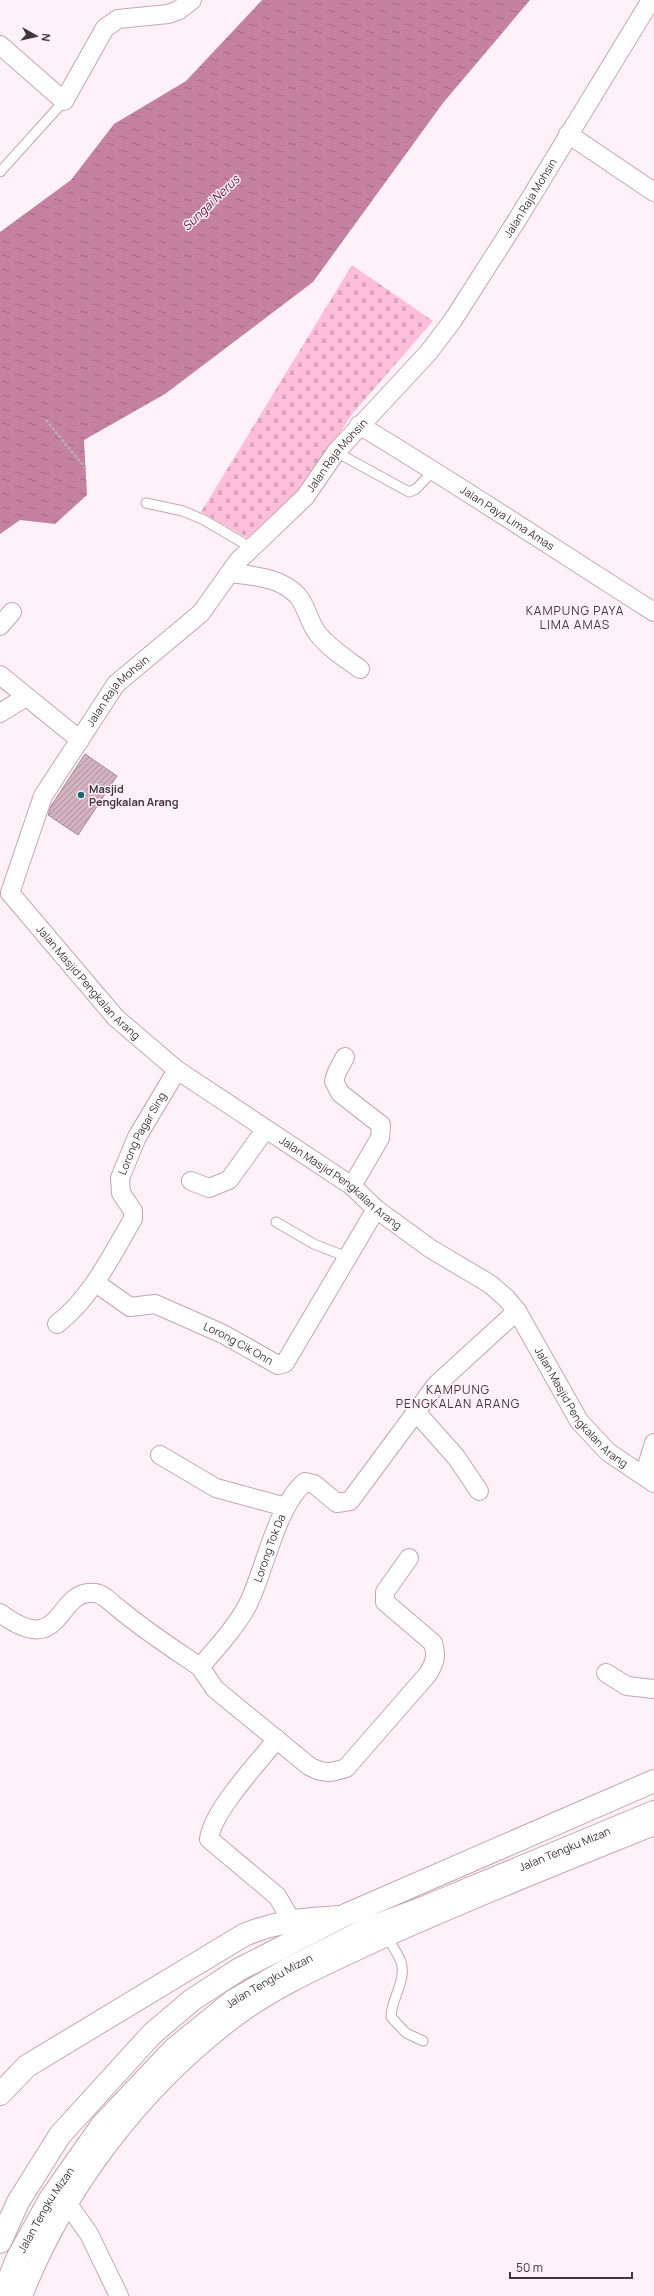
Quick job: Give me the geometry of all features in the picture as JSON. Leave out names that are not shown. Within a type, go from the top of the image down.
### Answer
[{"type":"main road","points":[[0,2094],[27,2066],[244,1935],[263,1927],[297,1928],[341,1917],[654,1781]]},
{"type":"main road","name":"Jalan Tengku Mizan","points":[[2,2296],[18,2257],[50,2199],[102,2125],[174,2049],[233,2001],[290,1968],[369,1928],[423,1908],[654,1812]]},
{"type":"main road","points":[[0,2242],[18,2202],[60,2135],[152,2034],[192,2000],[238,1970],[297,1928]]},
{"type":"street","points":[[0,45],[64,101],[105,28],[118,19],[168,14],[179,10],[192,0]]},
{"type":"street","name":"Jalan Raja Mohsin","points":[[5,896],[43,796],[116,684],[201,613],[250,547],[305,497],[336,452],[359,425],[428,353],[453,320],[517,220],[651,0]]},
{"type":"street","points":[[568,134],[654,192]]},
{"type":"street","name":"Jalan Paya Lima Amas","points":[[359,425],[434,470],[654,612]]},
{"type":"street","points":[[230,573],[271,579],[285,586],[298,596],[316,633],[327,644],[360,669]]},
{"type":"street","points":[[0,626],[12,612]]},
{"type":"street","points":[[0,675],[80,740]]},
{"type":"street","points":[[0,713],[26,697]]},
{"type":"street","name":"Jalan Masjid Pengkalan Arang","points":[[5,896],[116,1018],[177,1070],[265,1130],[352,1186],[376,1210],[431,1249],[490,1284],[517,1311],[580,1421],[608,1452],[649,1479]]},
{"type":"street","points":[[345,1057],[337,1072],[334,1082],[340,1093],[381,1125],[380,1138],[352,1186]]},
{"type":"street","name":"Lorong Pagar Sing","points":[[57,1324],[78,1304],[96,1283],[133,1219],[133,1211],[121,1193],[120,1178],[137,1137],[177,1070]]},
{"type":"street","points":[[191,1181],[209,1188],[229,1180],[265,1130]]},
{"type":"street","name":"Lorong Cik Onn","points":[[96,1283],[130,1307],[155,1304],[223,1334],[278,1365],[285,1363],[376,1210]]},
{"type":"street","name":"Lorong Tok Da","points":[[200,1667],[216,1649],[249,1602],[286,1507],[296,1489],[305,1482],[314,1484],[337,1503],[350,1501],[436,1385],[517,1311]]},
{"type":"street","points":[[416,1412],[456,1457],[479,1491]]},
{"type":"street","points":[[649,1479],[654,1442]]},
{"type":"street","points":[[160,1455],[216,1488],[286,1507]]},
{"type":"street","points":[[0,1613],[16,1626],[33,1630],[47,1628],[80,1595],[95,1593],[105,1598],[141,1628],[200,1667],[215,1689],[320,1772],[330,1773],[346,1768],[428,1674],[435,1662],[436,1653],[433,1643],[385,1602],[385,1592],[409,1558]]},
{"type":"street","points":[[606,1673],[627,1686],[654,1690]]},
{"type":"street","points":[[277,1739],[226,1805],[211,1829],[209,1839],[277,1896],[297,1928]]},
{"type":"street","points":[[23,2296],[68,2204],[127,2121],[168,2076],[230,2022],[284,1987],[387,1937],[442,1912],[654,1826]]},
{"type":"street","points":[[68,2204],[89,2234],[119,2296]]},
{"type":"lane","points":[[0,172],[64,101]]},
{"type":"lane","points":[[336,452],[409,492],[416,489],[434,470]]},
{"type":"lane","points":[[146,503],[183,511],[204,520],[250,547]]},
{"type":"lane","points":[[276,1222],[314,1244],[347,1257]]},
{"type":"lane","points":[[387,1937],[401,1962],[403,1971],[392,2001],[391,2017],[406,2033],[423,2041]]},
{"type":"path","points":[[46,420],[86,469]]},
{"type":"green space","points":[[352,265],[433,321],[352,414],[305,489],[247,538],[201,512]]},
{"type":"water","name":"Sungai Nerus","points":[[262,0],[530,0],[443,103],[313,282],[165,394],[84,440],[87,495],[55,524],[20,520],[0,534],[0,232],[71,180],[114,124],[186,81]]},
{"type":"building","name":"Masjid Pengkalan Arang","points":[[85,754],[117,776],[78,835],[48,815],[51,806]]},
{"type":"place","name":"Masjid Pengkalan Arang","points":[[81,795]]},
{"type":"district","name":"KAMPUNG PAYA LIMA AMAS","points":[[575,618]]},
{"type":"district","name":"KAMPUNG PENGKALAN ARANG","points":[[458,1397]]}]
